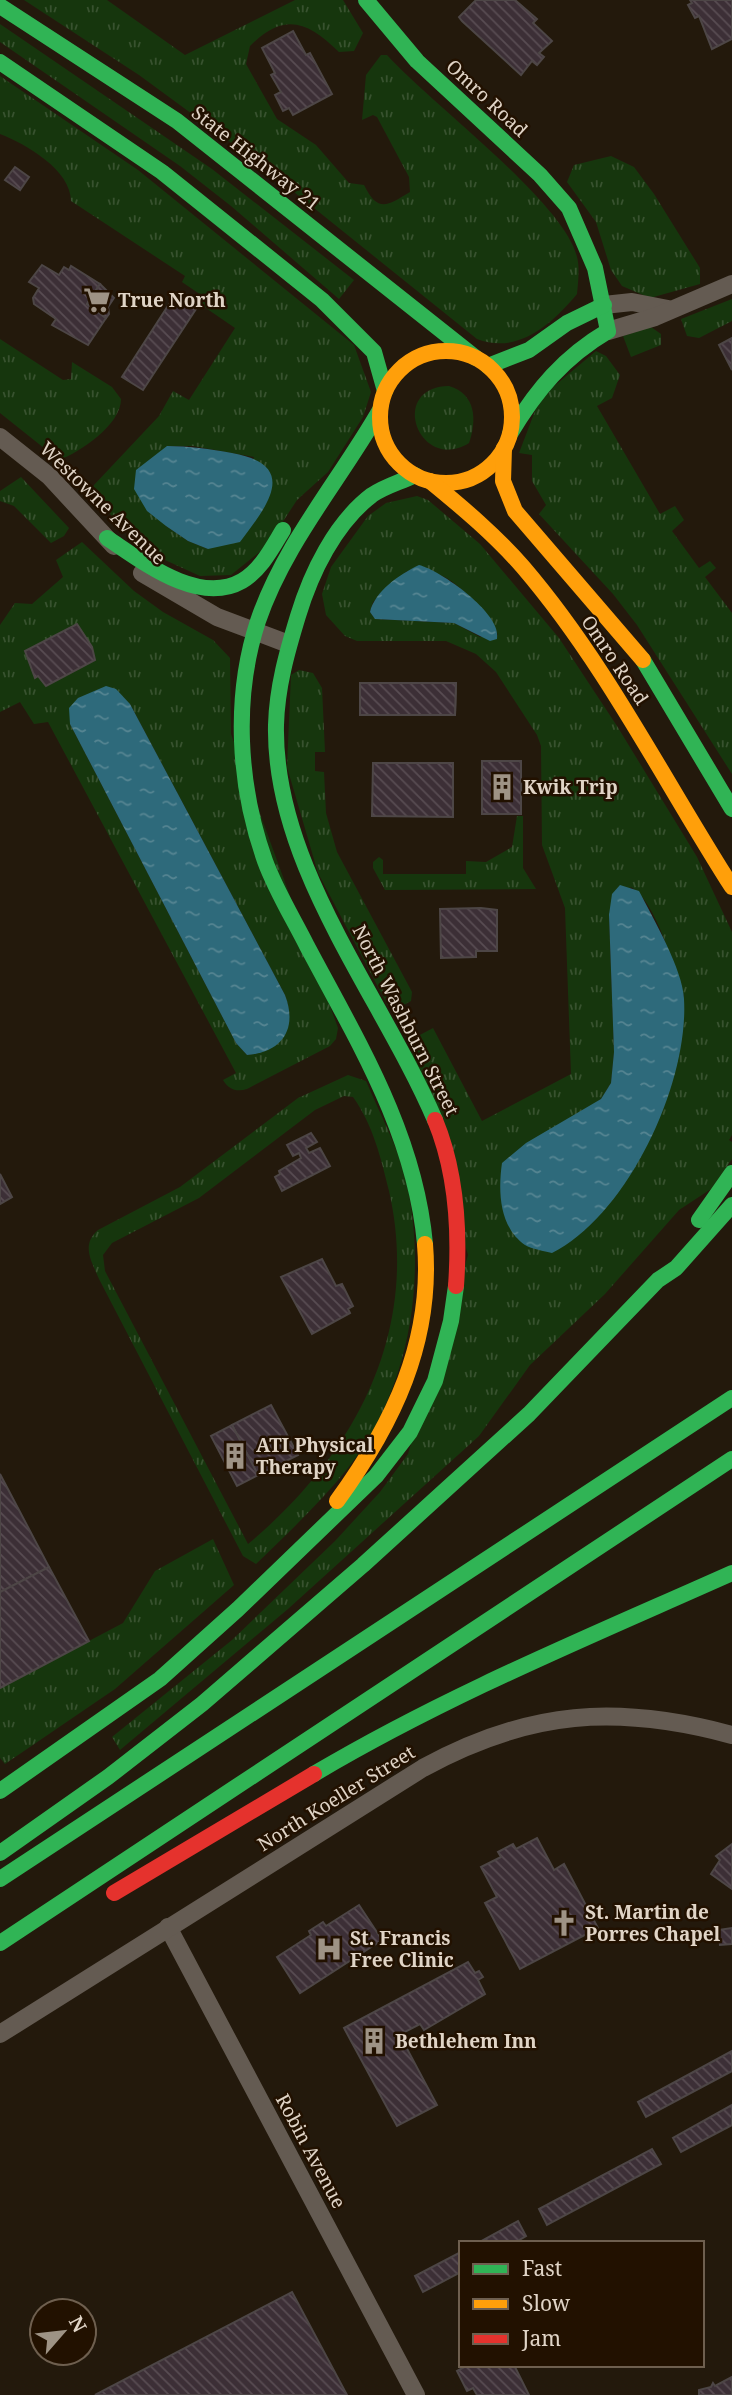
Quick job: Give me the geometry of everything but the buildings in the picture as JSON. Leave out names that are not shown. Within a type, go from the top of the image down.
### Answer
[{"type":"main road","name":"Omro Road","points":[[366,0],[417,61],[561,197],[575,217],[586,242],[604,305],[608,331],[582,345],[549,373],[507,441],[501,468],[503,488],[515,511],[631,643],[656,679],[732,809]]},
{"type":"main road","name":"State Highway 21","points":[[0,6],[177,121],[482,362]]},
{"type":"main road","points":[[0,62],[162,172],[322,300],[374,352],[386,391]]},
{"type":"main road","points":[[482,362],[528,350],[567,323],[604,305]]},
{"type":"main road","points":[[255,632],[278,572],[334,481],[364,441],[397,373],[414,360],[434,352],[455,352],[482,362],[500,380],[509,397],[512,416],[507,441],[491,466],[473,478],[452,483],[423,478],[399,464],[388,448],[381,430],[380,410]]},
{"type":"main road","name":"Omro Road","points":[[423,478],[486,530],[572,632],[624,710],[728,881]]},
{"type":"main road","points":[[286,643],[311,580],[356,511],[377,492],[423,478]]},
{"type":"main road","points":[[107,538],[178,581],[214,587],[230,584],[259,566],[302,502],[334,481]]},
{"type":"main road","name":"North Washburn Street","points":[[255,632],[248,664],[242,729],[245,786],[258,841],[275,885],[400,1126],[419,1185],[426,1222],[426,1287],[416,1353],[407,1382],[372,1452],[306,1545]]},
{"type":"main road","name":"North Washburn Street","points":[[0,1791],[142,1693],[193,1651],[372,1484],[397,1453],[423,1411],[447,1338],[458,1254],[450,1170],[433,1116],[299,852],[289,821],[277,767],[275,725],[286,643]]},
{"type":"main road","points":[[728,881],[729,908]]},
{"type":"main road","points":[[0,1853],[108,1777],[202,1704],[363,1565],[529,1414],[658,1280],[732,1173]]},
{"type":"main road","points":[[658,1280],[676,1268],[732,1205]]},
{"type":"main road","points":[[0,1879],[732,1398]]},
{"type":"main road","points":[[0,1943],[419,1664],[732,1460]]},
{"type":"main road","points":[[64,1902],[113,1894],[377,1736],[519,1668],[732,1573]]},
{"type":"street","points":[[608,331],[655,317],[668,309],[732,284]]},
{"type":"street","points":[[604,305],[632,302],[668,309]]},
{"type":"street","name":"Westowne Avenue","points":[[0,437],[49,477],[150,579],[190,604],[286,643]]},
{"type":"street","name":"North Koeller Street","points":[[0,2034],[423,1768],[493,1737],[542,1723],[599,1715],[649,1717],[732,1735]]},
{"type":"street","name":"Robin Avenue","points":[[168,1927],[416,2395]]},
{"type":"green space","points":[[24,0],[107,0],[185,55],[295,0],[343,0],[363,33],[354,51],[339,52],[317,33],[296,25],[274,28],[250,46],[246,64],[277,119],[316,145],[349,183],[364,185],[374,200],[384,204],[402,197],[410,192],[409,177],[377,117],[373,115],[362,120],[366,75],[381,55],[387,55],[493,153],[548,209],[567,234],[577,257],[577,294],[545,326],[520,340],[492,343],[477,339],[248,155],[139,75]]},
{"type":"green space","points":[[0,24],[212,169],[354,280],[339,299],[180,166],[0,42]]},
{"type":"green space","points":[[0,76],[138,170],[354,345],[371,392],[363,417],[328,472],[297,500],[267,546],[231,575],[200,576],[165,560],[131,536],[91,494],[94,485],[159,416],[173,391],[189,400],[235,328],[200,304],[204,297],[182,282],[185,276],[71,201],[64,179],[45,160],[22,144],[0,134]],"holes":[[[167,446],[193,446],[254,457],[208,549],[188,541],[166,526]]]},
{"type":"green space","points":[[611,156],[634,167],[654,194],[700,268],[700,284],[650,298],[622,286],[611,270],[596,222],[567,182],[574,165]]},
{"type":"green space","points":[[732,299],[732,321],[699,338],[687,336],[681,319]]},
{"type":"green space","points":[[651,327],[661,334],[661,345],[631,357],[623,336]]},
{"type":"green space","points":[[0,339],[63,380],[71,379],[72,362],[112,387],[121,399],[119,409],[107,428],[78,451],[59,460],[0,413]]},
{"type":"green space","points":[[596,351],[606,356],[620,375],[612,398],[597,406],[660,514],[675,506],[684,520],[672,531],[699,568],[710,561],[716,568],[705,577],[732,613],[732,774],[637,625],[613,594],[539,514],[546,505],[532,481],[532,455],[519,453],[540,398]]},
{"type":"green space","points":[[449,386],[465,395],[473,417],[469,443],[451,449],[436,447],[424,439],[417,426],[415,413],[419,400],[430,390]]},
{"type":"green space","points":[[21,477],[69,528],[64,536],[51,543],[14,506],[0,501],[0,491]]},
{"type":"green space","points":[[417,496],[428,500],[480,544],[559,638],[617,726],[697,857],[732,932],[732,1135],[729,1140],[732,1142],[732,1159],[711,1189],[679,1210],[605,1294],[530,1365],[479,1436],[288,1609],[120,1750],[112,1737],[232,1640],[335,1541],[380,1492],[408,1454],[468,1255],[410,1048],[418,1036],[433,1028],[482,1121],[571,1074],[565,908],[542,845],[541,746],[537,735],[496,672],[476,654],[446,641],[357,641],[345,636],[326,615],[322,594],[331,567],[368,516],[386,503]],"holes":[[[407,571],[440,575],[456,584],[482,610],[498,635],[480,637],[454,623],[375,619],[370,612],[373,602]],[[631,887],[640,895],[656,920],[684,996],[509,1228],[578,1115],[601,1099],[611,1083],[614,1052],[609,915]]]},
{"type":"green space","points":[[82,542],[134,591],[163,612],[213,640],[230,658],[231,734],[338,1028],[336,1039],[330,1046],[247,1089],[233,1089],[223,1080],[236,1073],[48,722],[34,724],[20,702],[0,712],[0,625],[15,603],[32,604],[63,577],[56,560]],"holes":[[[130,704],[285,995],[289,1017],[283,1036],[269,1049],[247,1055],[236,1043],[70,724]]]},
{"type":"green space","points":[[299,670],[313,673],[322,688],[325,752],[315,752],[315,771],[324,772],[326,813],[337,852],[412,992],[411,1001],[402,1006],[388,1006],[318,873],[287,767],[291,675]]},
{"type":"green space","points":[[517,816],[523,816],[523,868],[536,889],[385,890],[373,868],[373,862],[379,857],[383,860],[383,874],[466,874],[466,861],[486,862],[512,847]]},
{"type":"green space","points":[[348,1075],[366,1081],[393,1142],[406,1180],[415,1255],[414,1293],[399,1368],[369,1437],[326,1494],[256,1564],[243,1556],[99,1279],[89,1247],[98,1230],[180,1187],[298,1098]],"holes":[[[344,1096],[353,1097],[366,1119],[379,1154],[389,1191],[397,1243],[396,1293],[387,1341],[371,1387],[348,1430],[320,1471],[286,1509],[248,1544],[105,1271],[103,1255],[112,1243],[199,1198],[315,1110]]]},
{"type":"green space","points":[[213,1539],[234,1585],[115,1689],[5,1764],[0,1758],[0,1688],[123,1623],[155,1571]]},
{"type":"water","points":[[167,446],[232,453],[253,459],[266,467],[272,476],[268,500],[240,542],[208,549],[188,541],[147,511],[134,489],[136,470]]},
{"type":"water","points":[[419,565],[441,575],[468,594],[490,618],[496,629],[497,639],[490,641],[454,623],[375,619],[370,612],[377,597],[396,578]]},
{"type":"water","points":[[106,686],[116,689],[130,704],[285,995],[289,1007],[288,1028],[278,1044],[270,1049],[247,1055],[236,1043],[70,724],[69,708],[78,698]]},
{"type":"water","points":[[620,885],[639,891],[679,974],[684,999],[683,1032],[676,1069],[664,1106],[648,1143],[628,1178],[605,1209],[580,1235],[552,1253],[525,1245],[510,1229],[502,1208],[502,1163],[526,1143],[601,1099],[611,1083],[614,1052],[609,915],[612,894]]},
{"type":"traffic: fast","points":[[366,0],[417,61],[540,175],[569,208],[595,268],[608,331],[578,352],[552,376],[510,434]]},
{"type":"traffic: fast","points":[[0,6],[177,121],[476,358]]},
{"type":"traffic: fast","points":[[0,62],[162,172],[322,300],[374,352],[385,391]]},
{"type":"traffic: fast","points":[[488,366],[529,350],[567,323],[604,305]]},
{"type":"traffic: fast","points":[[380,410],[297,539],[269,593],[250,650],[242,710],[242,741],[249,802],[265,861],[279,894],[364,1053],[397,1127],[410,1165],[425,1244]]},
{"type":"traffic: fast","points":[[415,475],[382,489],[359,506],[336,534],[317,566],[290,643],[280,683],[276,725],[280,777],[292,829],[311,879],[435,1120]]},
{"type":"traffic: fast","points":[[107,538],[171,578],[207,588],[225,587],[249,576],[266,558],[283,530]]},
{"type":"traffic: fast","points":[[643,660],[732,809]]},
{"type":"traffic: fast","points":[[699,1220],[732,1173]]},
{"type":"traffic: fast","points":[[0,1853],[108,1777],[202,1704],[363,1565],[529,1414],[658,1280],[676,1268],[732,1205]]},
{"type":"traffic: fast","points":[[0,1791],[160,1679],[238,1609],[376,1476],[410,1432],[435,1381],[451,1321],[456,1286]]},
{"type":"traffic: fast","points":[[0,1879],[732,1398]]},
{"type":"traffic: fast","points":[[0,1943],[732,1459]]},
{"type":"traffic: fast","points":[[314,1774],[468,1692],[732,1573]]},
{"type":"traffic: slow","points":[[446,351],[471,356],[492,371],[507,392],[512,417],[507,442],[492,463],[471,478],[446,483],[421,478],[400,463],[385,442],[380,417],[385,392],[400,371],[421,356],[446,351]]},
{"type":"traffic: slow","points":[[504,448],[503,481],[515,511],[643,660]]},
{"type":"traffic: slow","points":[[430,481],[501,544],[553,604],[608,683],[732,887]]},
{"type":"traffic: slow","points":[[337,1501],[376,1442],[405,1380],[422,1315],[426,1280],[425,1244]]},
{"type":"traffic: jam","points":[[435,1120],[448,1160],[455,1202],[458,1244],[456,1286]]},
{"type":"traffic: jam","points":[[114,1893],[314,1774]]},
{"type":"place","name":"True North","points":[[97,300]]},
{"type":"place","name":"Kwik Trip","points":[[502,787]]},
{"type":"place","name":"ATI Physical Therapy","points":[[235,1456]]},
{"type":"place","name":"St. Martin de Porres Chapel","points":[[564,1923]]},
{"type":"place","name":"St. Francis Free Clinic","points":[[329,1949]]},
{"type":"place","name":"Bethlehem Inn","points":[[374,2041]]}]
